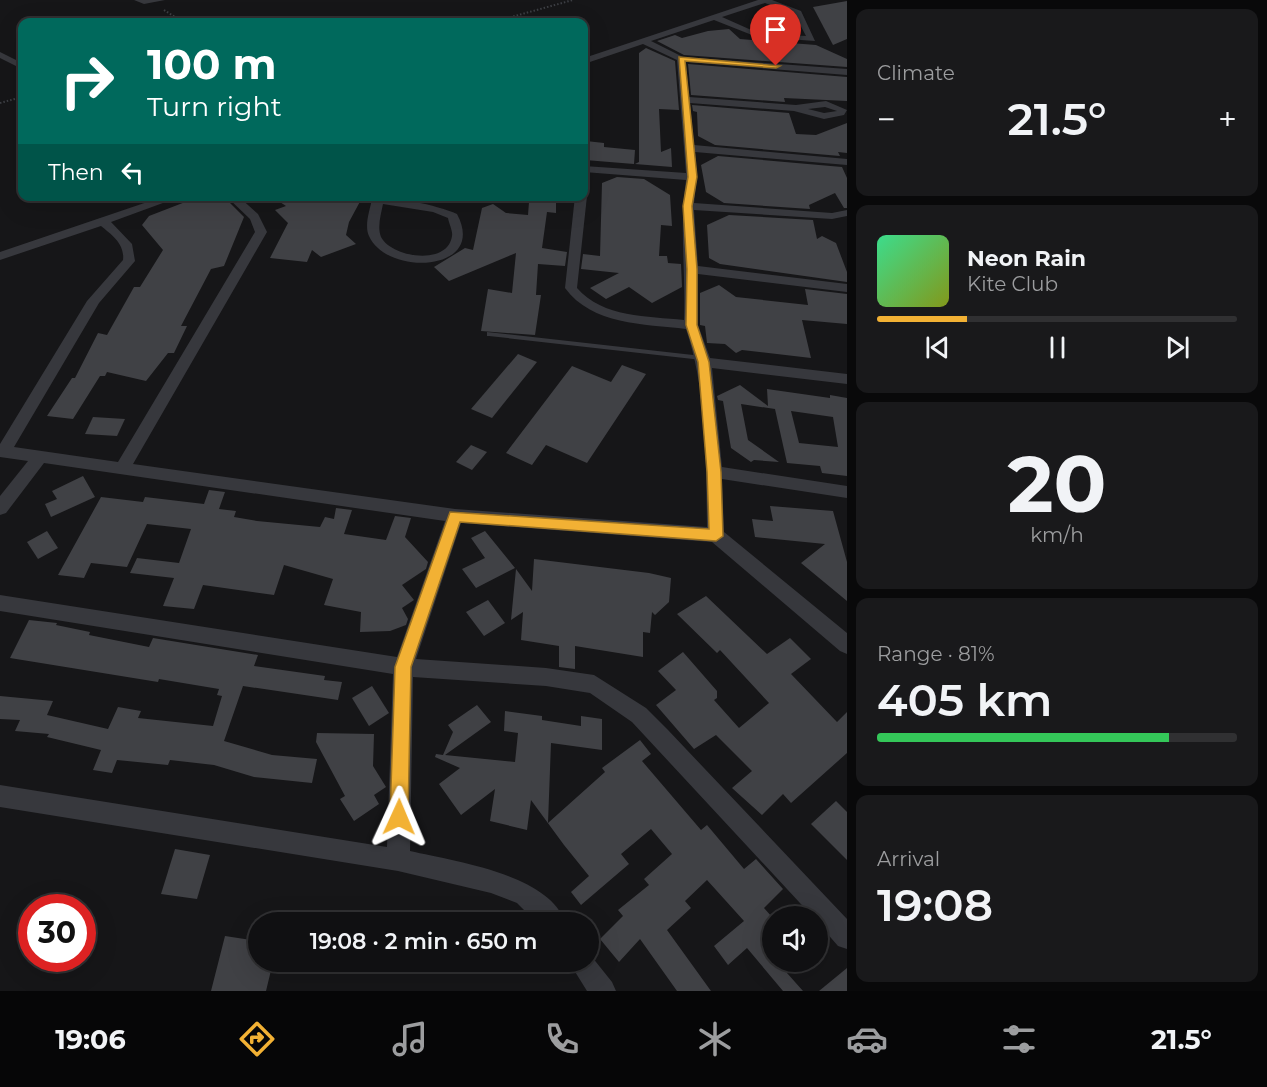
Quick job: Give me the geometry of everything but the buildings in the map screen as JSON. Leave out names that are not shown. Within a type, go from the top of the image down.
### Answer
[{"type":"street","points":[[138,0],[151,2],[161,0]]},
{"type":"street","points":[[588,60],[765,0],[798,14],[812,39],[757,35],[716,18]]},
{"type":"street","points":[[643,41],[681,59],[847,72]]},
{"type":"street","points":[[0,55],[18,64]]},
{"type":"street","points":[[681,59],[692,177],[688,206],[692,269],[691,325],[703,360],[714,472],[716,536]]},
{"type":"street","points":[[685,100],[796,108]]},
{"type":"street","points":[[688,148],[847,162]]},
{"type":"street","points":[[588,169],[692,177]]},
{"type":"street","points":[[0,256],[162,201]]},
{"type":"street","points":[[123,468],[261,232],[261,225],[236,201]]},
{"type":"street","points":[[376,201],[373,226],[375,238],[381,247],[397,255],[424,259],[440,258],[456,248],[459,232],[453,216],[432,207],[395,201]]},
{"type":"street","points":[[580,201],[571,288],[576,297],[586,305],[605,313],[691,325]]},
{"type":"street","points":[[688,206],[832,216],[847,213]]},
{"type":"street","points":[[832,216],[847,224]]},
{"type":"street","points":[[103,221],[128,245],[131,254],[129,261],[94,301],[2,452],[455,516],[716,536],[847,645]]},
{"type":"street","points":[[692,269],[847,288]]},
{"type":"street","points":[[703,360],[847,380]]},
{"type":"street","points":[[0,508],[39,458]]},
{"type":"street","points":[[714,472],[847,492]]},
{"type":"street","points":[[398,860],[403,667],[455,516]]},
{"type":"street","points":[[0,603],[151,625],[403,667],[546,676],[594,684],[639,715],[847,936]]},
{"type":"street","points":[[0,796],[398,860],[492,881],[525,895],[542,912]]},
{"type":"street","points":[[589,972],[603,991]]},
{"type":"lane","points":[[489,333],[703,360]]},
{"type":"path","points":[[508,18],[573,0]]},
{"type":"path","points":[[151,2],[177,18]]},
{"type":"path","points":[[0,103],[18,98]]},
{"type":"route","points":[[399,817],[403,667],[455,516],[716,536],[714,472],[704,362],[691,325],[692,269],[688,206],[692,177],[681,59],[776,66]]}]
